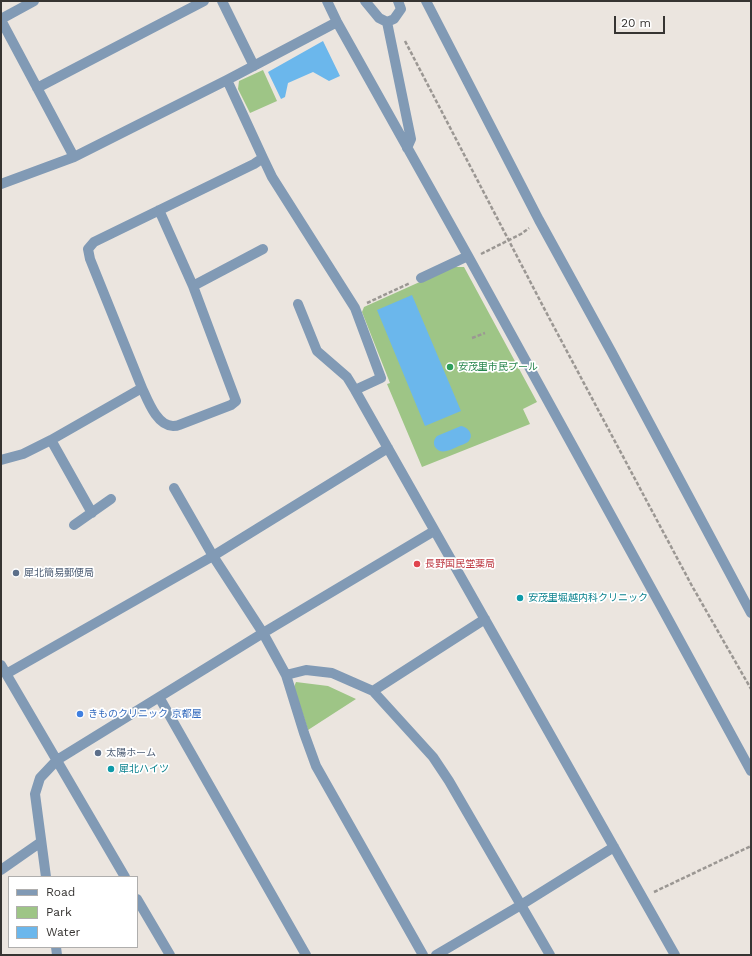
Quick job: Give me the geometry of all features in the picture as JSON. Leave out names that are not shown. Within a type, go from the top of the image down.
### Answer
[{"type":"street","points":[[34,1],[1,19],[74,157]]},
{"type":"street","points":[[37,88],[204,1]]},
{"type":"street","points":[[222,1],[254,66]]},
{"type":"street","points":[[327,1],[337,22],[407,148],[473,256],[751,771]]},
{"type":"street","points":[[366,1],[379,18],[386,22],[411,139],[407,148]]},
{"type":"street","points":[[386,22],[394,19],[401,9],[398,1]]},
{"type":"street","points":[[426,1],[539,220],[751,613]]},
{"type":"street","points":[[1,184],[74,157],[227,80],[337,22]]},
{"type":"street","points":[[227,80],[272,177],[355,308],[381,378],[355,390]]},
{"type":"street","points":[[159,210],[193,286],[236,401],[231,405],[179,425],[172,426],[159,421],[150,405],[90,259],[88,249],[94,242],[159,210],[254,164],[263,158]]},
{"type":"street","points":[[193,286],[263,249]]},
{"type":"street","points":[[421,278],[473,256]]},
{"type":"street","points":[[298,304],[317,351],[347,377],[355,390],[675,955]]},
{"type":"street","points":[[1,460],[23,454],[51,440],[142,388]]},
{"type":"street","points":[[51,440],[92,513]]},
{"type":"street","points":[[6,674],[213,556],[388,448]]},
{"type":"street","points":[[174,488],[213,556],[263,633],[286,675],[316,766],[423,955]]},
{"type":"street","points":[[74,525],[111,499]]},
{"type":"street","points":[[46,876],[35,794],[40,778],[57,760],[263,633],[434,531]]},
{"type":"street","points":[[373,691],[485,620]]},
{"type":"street","points":[[1,665],[124,876]]},
{"type":"street","points":[[286,675],[306,670],[332,673],[373,691],[433,757],[550,955]]},
{"type":"street","points":[[159,697],[306,955]]},
{"type":"street","points":[[1,870],[42,842]]},
{"type":"street","points":[[436,955],[521,905],[614,847]]},
{"type":"street","points":[[138,900],[170,955]]},
{"type":"path","points":[[405,40],[546,312],[692,586],[751,690]]},
{"type":"path","points":[[473,256],[521,234]]},
{"type":"path","points":[[355,308],[421,278]]},
{"type":"path","points":[[472,338],[485,333]]},
{"type":"path","points":[[643,897],[751,846]]},
{"type":"green space","points":[[263,70],[277,101],[250,113],[238,89],[239,81]]},
{"type":"green space","name":"安茂里市民プール","points":[[453,267],[464,267],[537,402],[523,409],[530,424],[422,467],[387,384],[390,383],[362,312],[364,307]]},
{"type":"green space","points":[[296,682],[328,686],[356,699],[308,730],[294,687]]},
{"type":"water","points":[[323,41],[340,76],[329,81],[313,72],[288,83],[285,97],[281,99],[268,72]]},
{"type":"water","points":[[412,295],[461,411],[425,426],[377,310]]},
{"type":"water","points":[[461,426],[466,428],[471,434],[468,442],[447,451],[437,450],[434,441],[437,436]]},
{"type":"place","name":"安茂里市民プール","points":[[450,367]]},
{"type":"place","name":"長野国民堂薬局","points":[[417,564]]},
{"type":"place","name":"犀北簡易郵便局","points":[[16,573]]},
{"type":"place","name":"安茂里堀越内科クリニック","points":[[520,598]]},
{"type":"place","name":"きものクリニック 京都屋","points":[[80,714]]},
{"type":"place","name":"太陽ホーム","points":[[98,753]]},
{"type":"place","name":"犀北ハイツ","points":[[111,769]]}]
